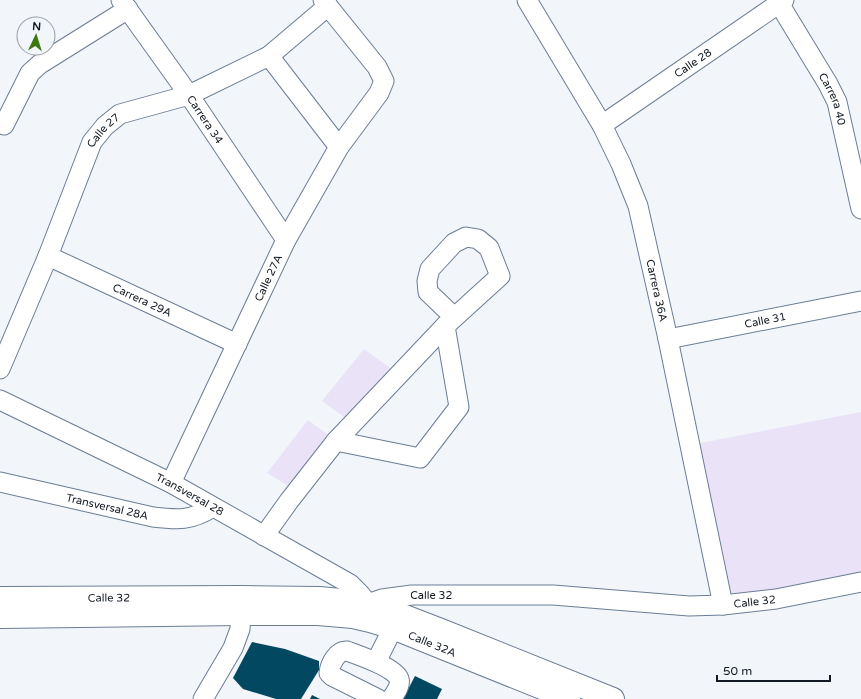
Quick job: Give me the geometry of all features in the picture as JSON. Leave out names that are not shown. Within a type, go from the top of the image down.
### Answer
[{"type":"main road","name":"Calle 32","points":[[0,598],[242,605],[289,614]]},
{"type":"main road","name":"Calle 32","points":[[0,618],[242,605],[319,598],[368,604]]},
{"type":"main road","points":[[289,614],[312,610],[348,610],[368,604],[382,616],[415,631],[434,645]]},
{"type":"main road","name":"Calle 32A","points":[[368,604],[397,613],[441,630],[613,699]]},
{"type":"main road","name":"Calle 32A","points":[[289,614],[318,614],[353,617],[370,621],[393,628],[434,645],[537,693],[569,699]]},
{"type":"street","name":"Carrera 36A","points":[[527,0],[602,125],[621,164],[638,206],[668,338],[723,605]]},
{"type":"street","name":"Calle 28","points":[[602,125],[780,1]]},
{"type":"street","name":"Carrera 40","points":[[780,1],[837,102],[861,209]]},
{"type":"street","name":"Calle 27","points":[[0,369],[48,256],[92,142],[105,126],[120,114],[189,95],[269,56],[325,3]]},
{"type":"street","name":"Calle 27A","points":[[171,483],[286,240],[339,147],[379,93],[384,82],[377,67],[325,3]]},
{"type":"street","points":[[4,126],[30,73],[40,64],[125,4]]},
{"type":"street","name":"Carrera 34","points":[[125,4],[189,95],[286,240]]},
{"type":"street","points":[[269,56],[339,147]]},
{"type":"street","name":"Carrera 29A","points":[[48,256],[237,344]]},
{"type":"street","name":"Calle 31","points":[[668,338],[861,301]]},
{"type":"street","points":[[264,536],[336,440],[449,321],[459,407],[420,458],[336,440]]},
{"type":"street","name":"Transversal 28","points":[[0,400],[171,483],[350,584],[368,604]]},
{"type":"street","name":"Transversal 28A","points":[[0,482],[153,517],[176,520],[204,513],[213,507]]},
{"type":"street","name":"Calle 32","points":[[368,604],[382,599],[412,595],[553,595],[689,606],[723,605],[776,599],[861,582]]},
{"type":"street","points":[[203,699],[233,648],[240,629],[242,605]]},
{"type":"street","points":[[376,662],[393,628]]},
{"type":"street","points":[[371,698],[329,673],[330,668],[342,650],[376,662],[399,677],[399,683],[391,699]]},
{"type":"shaded area","points":[[364,349],[394,371],[351,422],[322,401]]},
{"type":"shaded area","points":[[861,412],[861,581],[723,605],[690,445]]},
{"type":"shaded area","points":[[308,420],[335,440],[295,490],[267,473]]},
{"type":"building","points":[[252,642],[285,649],[319,661],[319,670],[301,699],[276,699],[243,689],[233,678]]},
{"type":"building","points":[[415,676],[442,689],[437,699],[403,699]]},
{"type":"building","points":[[312,695],[320,699],[310,699]]}]
